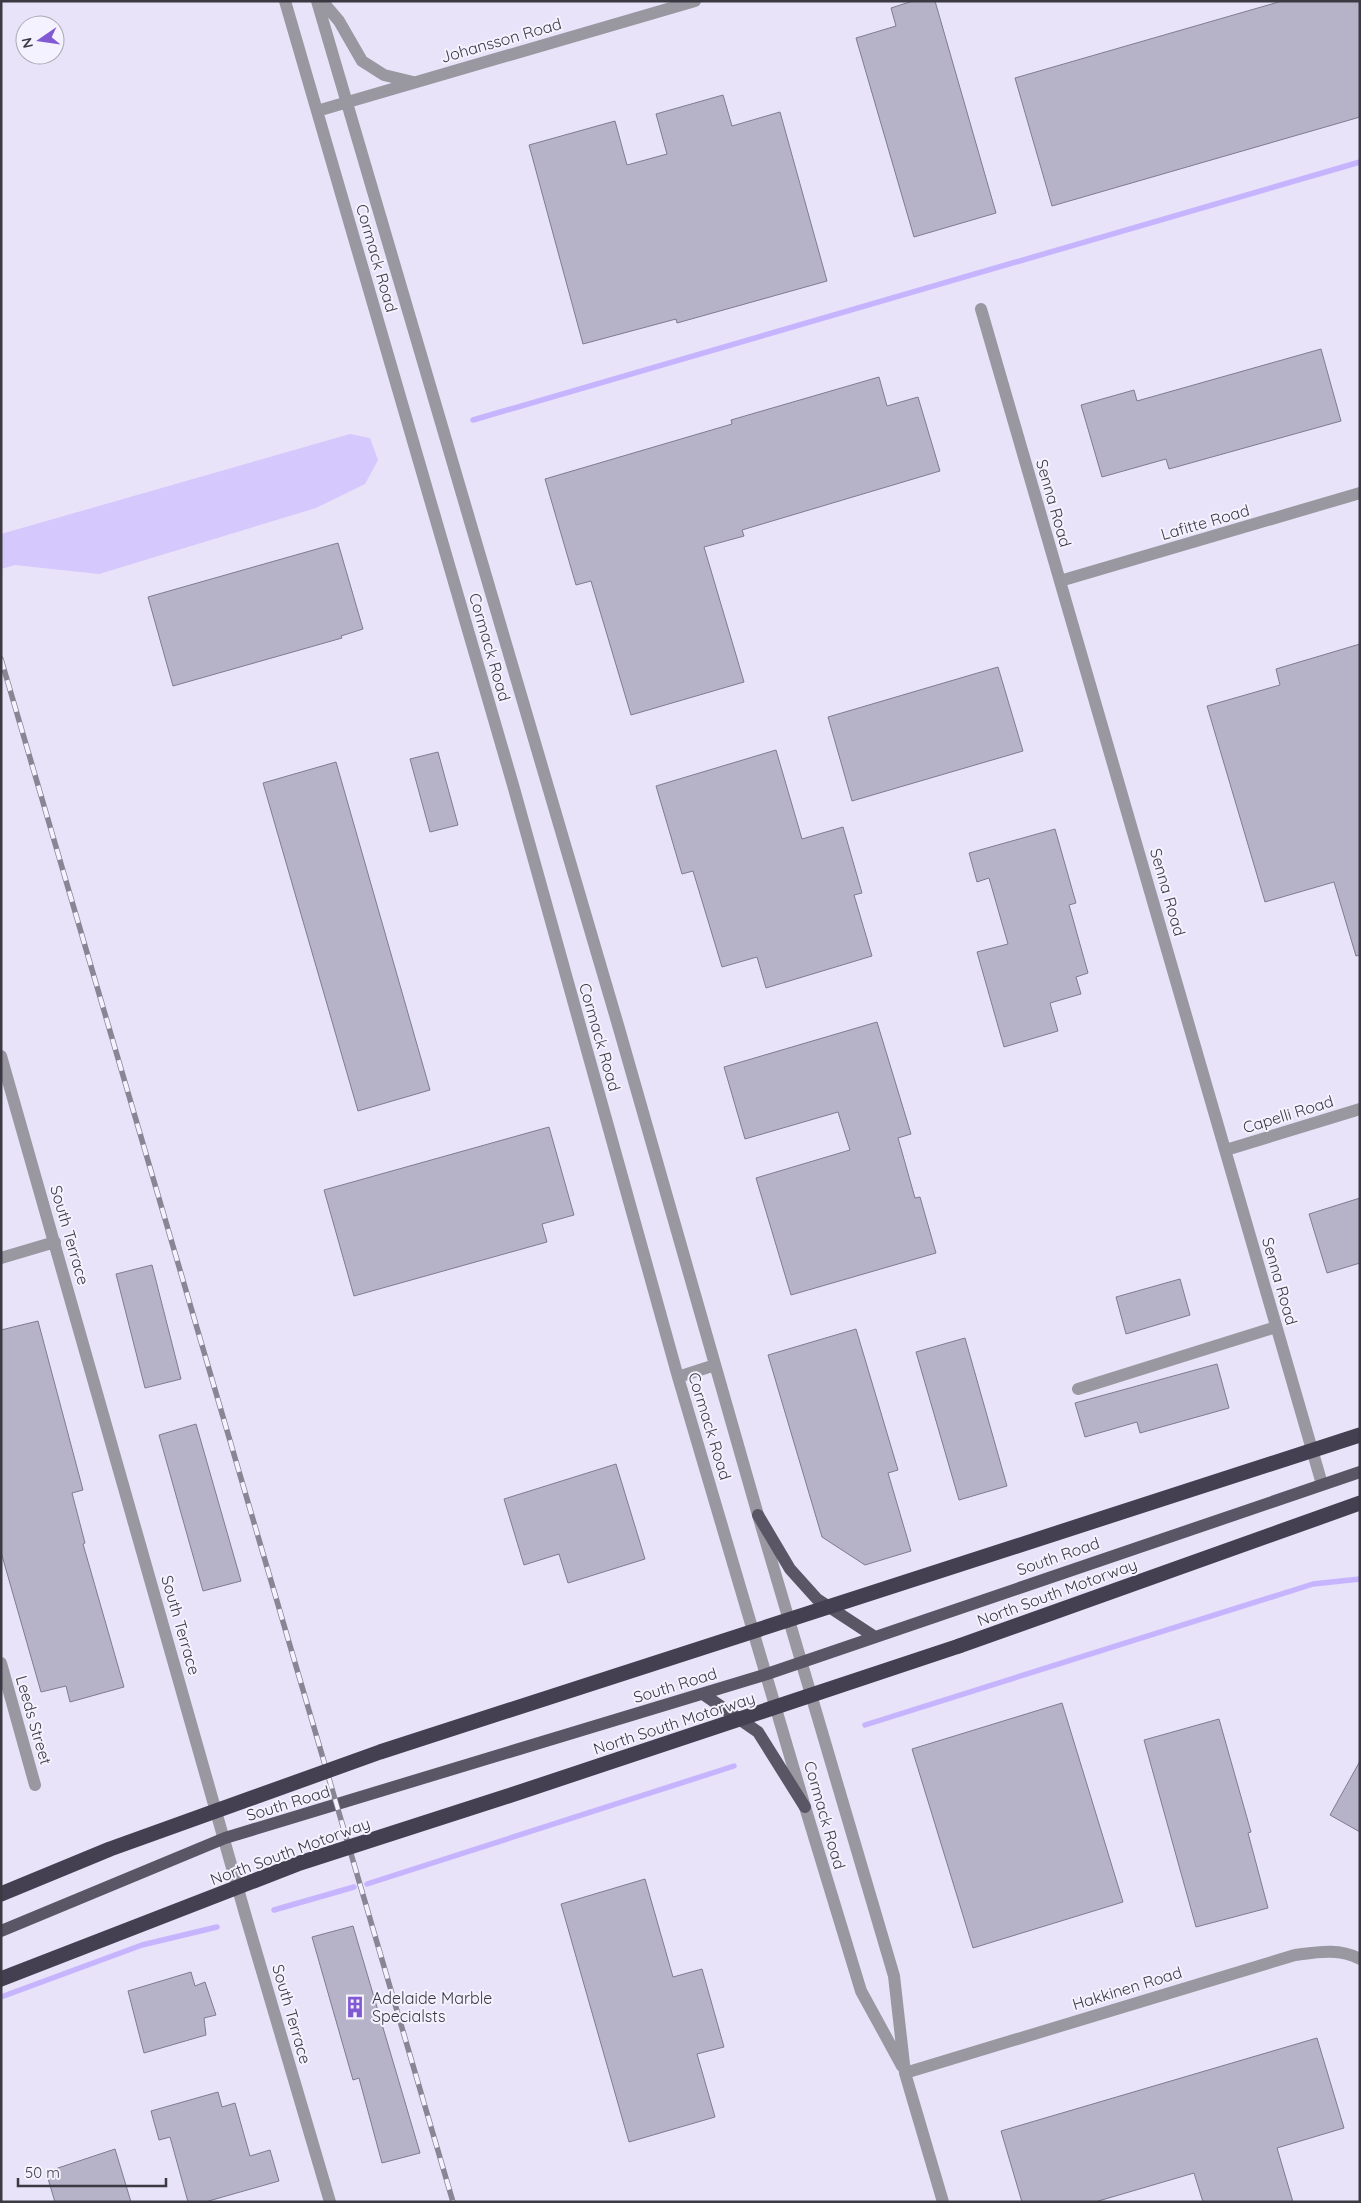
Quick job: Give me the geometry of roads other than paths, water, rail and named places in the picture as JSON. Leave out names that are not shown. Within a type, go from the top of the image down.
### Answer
[{"type":"highway","points":[[1,1894],[110,1849],[380,1752],[1360,1435]]},
{"type":"highway","name":"North South Motorway","points":[[1,1979],[300,1863],[959,1646],[1360,1503]]},
{"type":"main road","name":"South Road","points":[[1,1931],[225,1838],[767,1674],[1360,1472]]},
{"type":"main road","points":[[758,1515],[790,1569],[817,1599],[875,1637]]},
{"type":"main road","points":[[703,1694],[758,1732],[805,1808]]},
{"type":"street","name":"Cormack Road","points":[[285,1],[516,794],[678,1377],[805,1808],[861,1991],[905,2072]]},
{"type":"street","name":"Cormack Road","points":[[317,1],[618,1025],[758,1515],[894,1976],[905,2072],[943,2202]]},
{"type":"street","points":[[322,1],[339,21],[362,61],[384,75],[415,82]]},
{"type":"street","name":"Johansson Road","points":[[317,111],[695,1]]},
{"type":"street","name":"Senna Road","points":[[981,309],[1322,1484]]},
{"type":"street","name":"Lafitte Road","points":[[1060,582],[1360,494]]},
{"type":"street","name":"South Terrace","points":[[1,1056],[330,2202]]},
{"type":"street","name":"Capelli Road","points":[[1226,1150],[1360,1109]]},
{"type":"street","points":[[1,1258],[55,1242]]},
{"type":"street","points":[[1078,1389],[1276,1328]]},
{"type":"street","points":[[678,1377],[715,1365]]},
{"type":"street","name":"Leeds Street","points":[[1,1663],[35,1785]]},
{"type":"street","name":"Hakkinen Road","points":[[905,2072],[1295,1955],[1324,1951],[1348,1953],[1360,1959]]},
{"type":"waterway","points":[[473,420],[1360,162]]},
{"type":"waterway","points":[[865,1725],[1313,1584],[1360,1579]]},
{"type":"waterway","points":[[367,1884],[734,1766]]},
{"type":"waterway","points":[[274,1910],[354,1887]]},
{"type":"waterway","points":[[1,1997],[142,1945],[217,1927]]},
{"type":"railway","points":[[1,659],[453,2202]]},
{"type":"place","name":"Adelaide Marble Specialsts","points":[[355,2007]]}]
